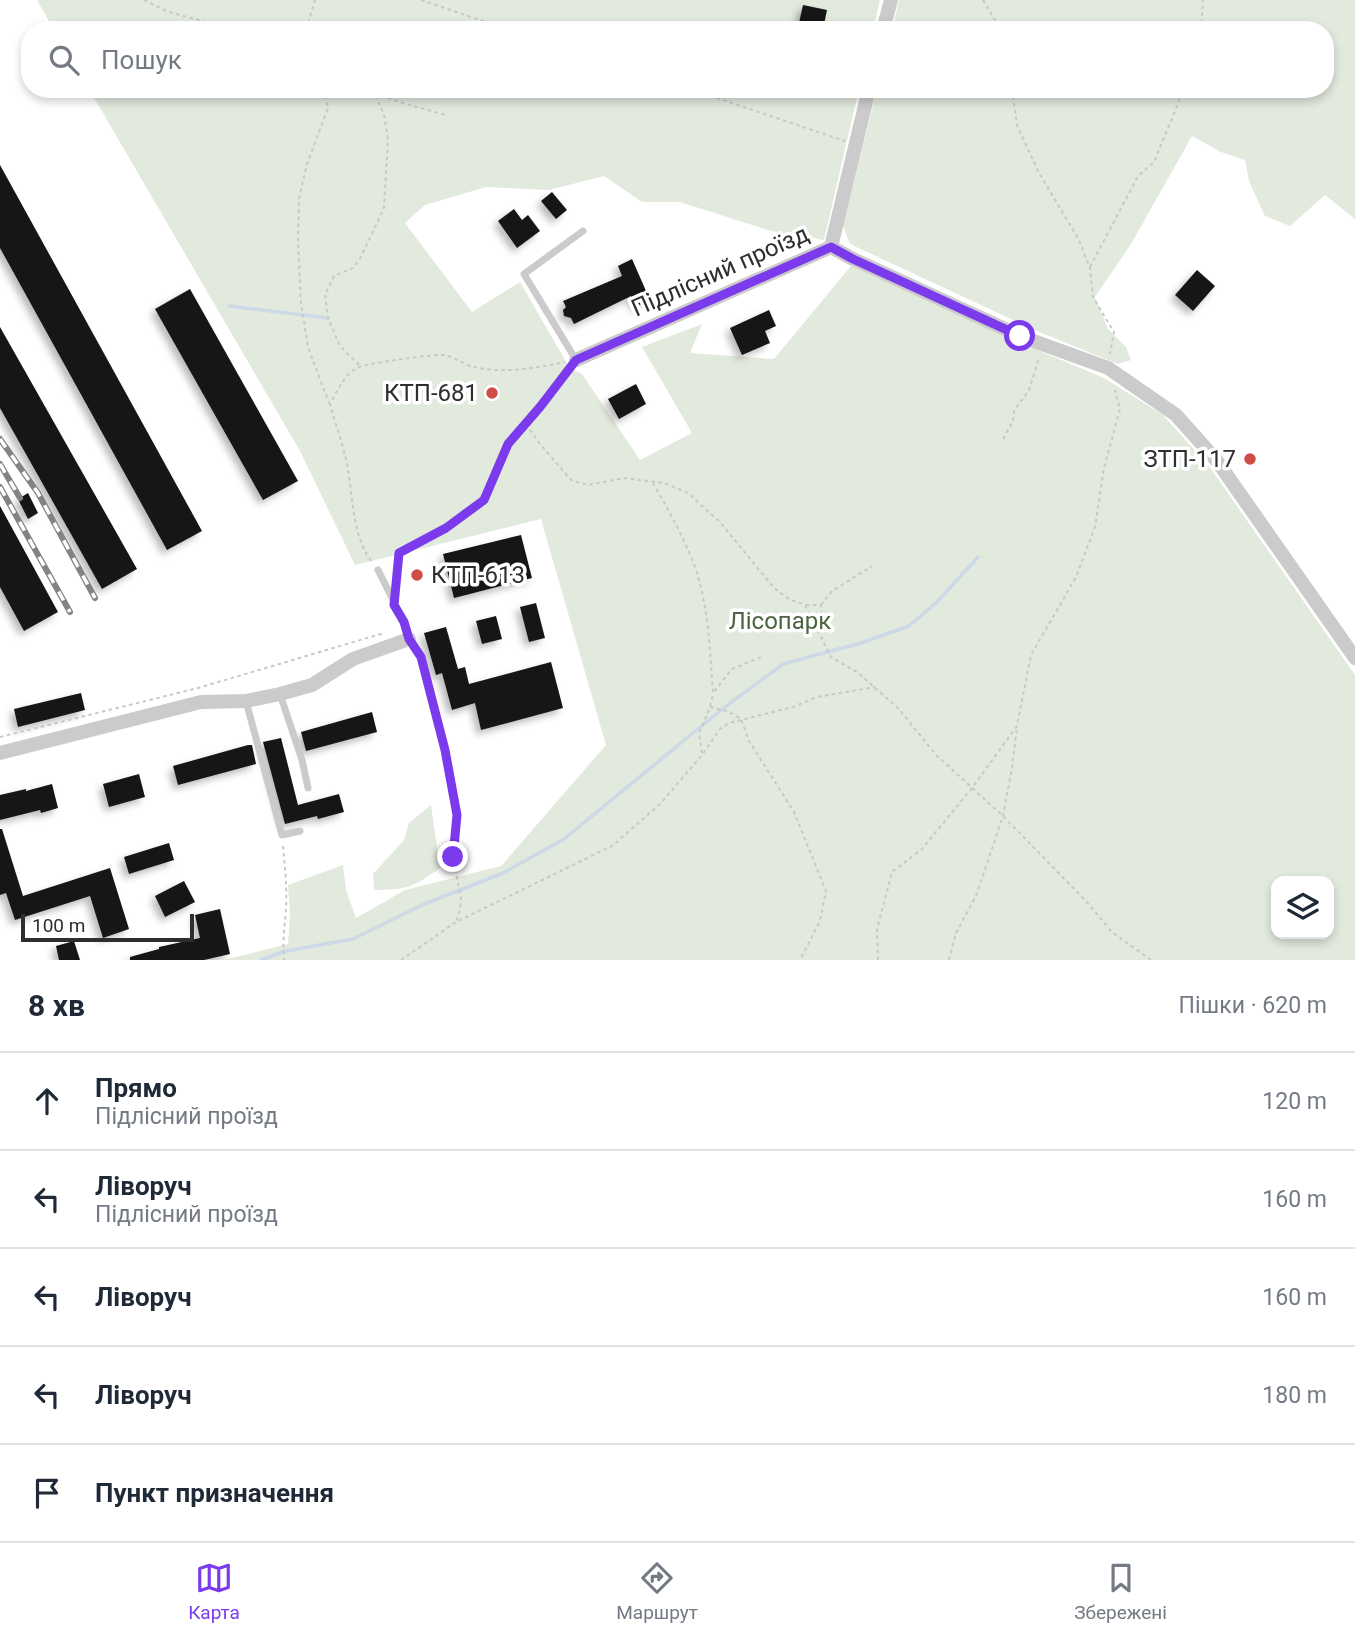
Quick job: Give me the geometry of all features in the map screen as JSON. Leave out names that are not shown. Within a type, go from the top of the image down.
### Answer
[{"type":"street","points":[[885,21],[891,0]]},
{"type":"street","points":[[831,247],[867,98]]},
{"type":"street","name":"Підлісний проїзд","points":[[576,360],[831,247],[1008,330],[1108,368],[1176,415],[1217,461],[1355,658]]},
{"type":"street","points":[[0,753],[201,702],[246,701],[280,694],[312,685],[353,659],[409,639]]},
{"type":"lane","points":[[576,360],[524,274],[583,231]]},
{"type":"lane","points":[[378,570],[404,622],[409,639]]},
{"type":"lane","points":[[280,694],[302,760],[308,788]]},
{"type":"lane","points":[[246,701],[282,835],[300,831]]},
{"type":"path","points":[[144,0],[169,12],[203,21]]},
{"type":"path","points":[[310,21],[315,0]]},
{"type":"path","points":[[421,0],[483,21]]},
{"type":"path","points":[[983,0],[995,21]]},
{"type":"path","points":[[1201,21],[1203,0]]},
{"type":"path","points":[[326,98],[328,108],[307,164],[299,198],[300,303],[308,347],[330,404],[344,451],[363,550],[378,570]]},
{"type":"path","points":[[360,366],[340,346],[328,318],[325,295],[334,276],[353,268],[361,257],[384,208],[388,140],[384,114],[376,98]]},
{"type":"path","points":[[390,98],[446,115]]},
{"type":"path","points":[[717,98],[855,144]]},
{"type":"path","points":[[1013,98],[1017,125],[1039,173],[1079,240],[1090,268],[1093,297],[1114,332],[1108,368]]},
{"type":"path","points":[[1090,268],[1138,176],[1154,162],[1180,98]]},
{"type":"path","points":[[1003,439],[1013,421],[1014,411],[1029,390],[1041,344]]},
{"type":"path","points":[[330,404],[345,378],[360,366],[445,355],[473,367],[503,370],[539,368],[576,360]]},
{"type":"path","points":[[394,605],[399,553],[446,528],[484,500],[508,444],[576,360]]},
{"type":"path","points":[[949,960],[956,933],[976,896],[1003,816],[1031,655],[1076,577],[1095,527],[1104,468],[1120,409],[1114,388]]},
{"type":"path","points":[[526,424],[571,480],[588,485],[624,478],[664,483],[688,493],[720,522],[774,587],[789,599],[804,605],[821,605]]},
{"type":"path","points":[[653,482],[683,536],[697,572],[708,625],[713,693],[699,734],[702,755]]},
{"type":"path","points":[[816,627],[821,615],[821,605],[832,591],[872,566]]},
{"type":"path","points":[[804,605],[831,657],[876,687],[899,709],[936,755],[1003,816],[1085,900],[1112,932],[1151,960]]},
{"type":"path","points":[[0,737],[198,688],[384,633]]},
{"type":"path","points":[[409,639],[421,657],[445,750],[457,815],[453,857],[461,899],[456,922]]},
{"type":"path","points":[[713,693],[732,669],[761,657]]},
{"type":"path","points":[[401,960],[456,922],[612,846],[660,804],[702,755],[720,729],[729,723],[817,698],[876,687]]},
{"type":"path","points":[[710,707],[727,711],[740,719],[749,741],[793,812],[826,891],[820,921],[800,960]]},
{"type":"path","points":[[878,960],[877,929],[892,872],[922,849],[972,788],[1017,726]]},
{"type":"path","points":[[282,835],[286,908],[282,948],[284,959]]},
{"type":"green space","points":[[37,0],[880,0],[875,21],[49,21]]},
{"type":"green space","points":[[899,0],[1355,0],[1355,219],[1325,195],[1290,226],[1265,216],[1249,181],[1245,160],[1221,152],[1192,136],[1131,244],[1095,297],[1108,329],[1126,347],[1131,360],[1118,364],[1037,331],[850,244],[843,226],[875,98],[1334,98],[1334,21],[894,21]]},
{"type":"green space","name":"Лісопарк","points":[[94,98],[857,98],[824,240],[771,231],[680,202],[642,202],[604,176],[549,190],[486,187],[425,205],[405,223],[472,312],[520,282],[569,367],[582,374],[640,460],[692,433],[642,347],[702,324],[690,353],[774,359],[851,266],[1104,378],[1163,415],[1209,466],[1355,675],[1355,960],[224,960],[288,944],[288,885],[343,865],[346,890],[356,918],[405,890],[501,866],[606,745],[541,519],[355,565],[300,451]]},
{"type":"green space","points":[[431,805],[440,868],[410,886],[374,890],[373,874],[404,840],[409,823]]},
{"type":"building","points":[[803,5],[827,10],[825,21],[799,21]]},
{"type":"building","points":[[0,165],[202,531],[167,550],[0,248]]},
{"type":"building","points":[[552,192],[567,210],[556,219],[541,201]]},
{"type":"building","points":[[514,209],[522,220],[528,215],[540,231],[517,248],[498,221]]},
{"type":"building","points":[[632,259],[650,300],[635,307],[631,296],[574,324],[571,318],[564,316],[563,310],[566,307],[563,301],[622,276],[618,266]]},
{"type":"building","points":[[1197,270],[1215,286],[1193,311],[1175,295]]},
{"type":"building","points":[[190,289],[298,481],[263,500],[155,309]]},
{"type":"building","points":[[769,310],[776,326],[765,331],[770,343],[742,355],[730,328]]},
{"type":"building","points":[[0,327],[137,569],[102,589],[0,408]]},
{"type":"building","points":[[636,384],[646,404],[619,419],[608,399]]},
{"type":"building","points":[[28,493],[38,513],[28,519],[18,499]]},
{"type":"building","points":[[0,506],[58,612],[24,631],[0,587]]},
{"type":"building","points":[[521,535],[532,578],[454,598],[443,554]]},
{"type":"building","points":[[536,603],[545,638],[529,642],[520,607]]},
{"type":"building","points":[[496,616],[502,639],[482,644],[476,621]]},
{"type":"building","points":[[446,627],[458,669],[465,667],[469,684],[551,662],[563,708],[481,730],[475,703],[452,710],[442,673],[436,675],[424,633]]},
{"type":"building","points":[[81,693],[85,710],[18,727],[14,709]]},
{"type":"building","points":[[372,712],[377,732],[306,751],[301,732]]},
{"type":"building","points":[[281,738],[298,805],[339,794],[344,812],[285,824],[263,742]]},
{"type":"building","points":[[252,745],[256,764],[178,785],[173,766]]},
{"type":"building","points":[[139,774],[145,797],[109,807],[103,784]]},
{"type":"building","points":[[52,784],[58,808],[0,820],[0,795]]},
{"type":"building","points":[[0,829],[23,896],[110,868],[129,929],[103,938],[90,896],[15,920],[6,893],[0,895]]},
{"type":"building","points":[[169,843],[174,860],[129,874],[124,857]]},
{"type":"building","points":[[184,881],[195,902],[165,917],[155,896]]},
{"type":"building","points":[[220,909],[230,954],[204,960],[130,960],[130,957],[159,947],[200,938],[195,915]]},
{"type":"building","points":[[74,941],[80,960],[59,960],[56,946]]},
{"type":"waterway","points":[[229,306],[328,318]]},
{"type":"waterway","points":[[261,960],[286,951],[353,939],[422,905],[503,873],[564,839],[721,710],[783,664],[861,643],[909,626],[937,602],[978,557]]},
{"type":"railway","points":[[0,439],[38,493],[95,598]]},
{"type":"railway","points":[[0,464],[20,498]]},
{"type":"railway","points":[[0,487],[70,612]]},
{"type":"place","name":"КТП-681","points":[[492,393]]},
{"type":"place","name":"ЗТП-117","points":[[1250,459]]},
{"type":"place","name":"КТП-613","points":[[417,575]]},
{"type":"route","points":[[453,857],[457,815],[445,750],[421,657],[409,639],[404,622],[394,605],[399,553],[446,528],[484,500],[508,444],[576,360],[831,247],[1020,336]]}]
